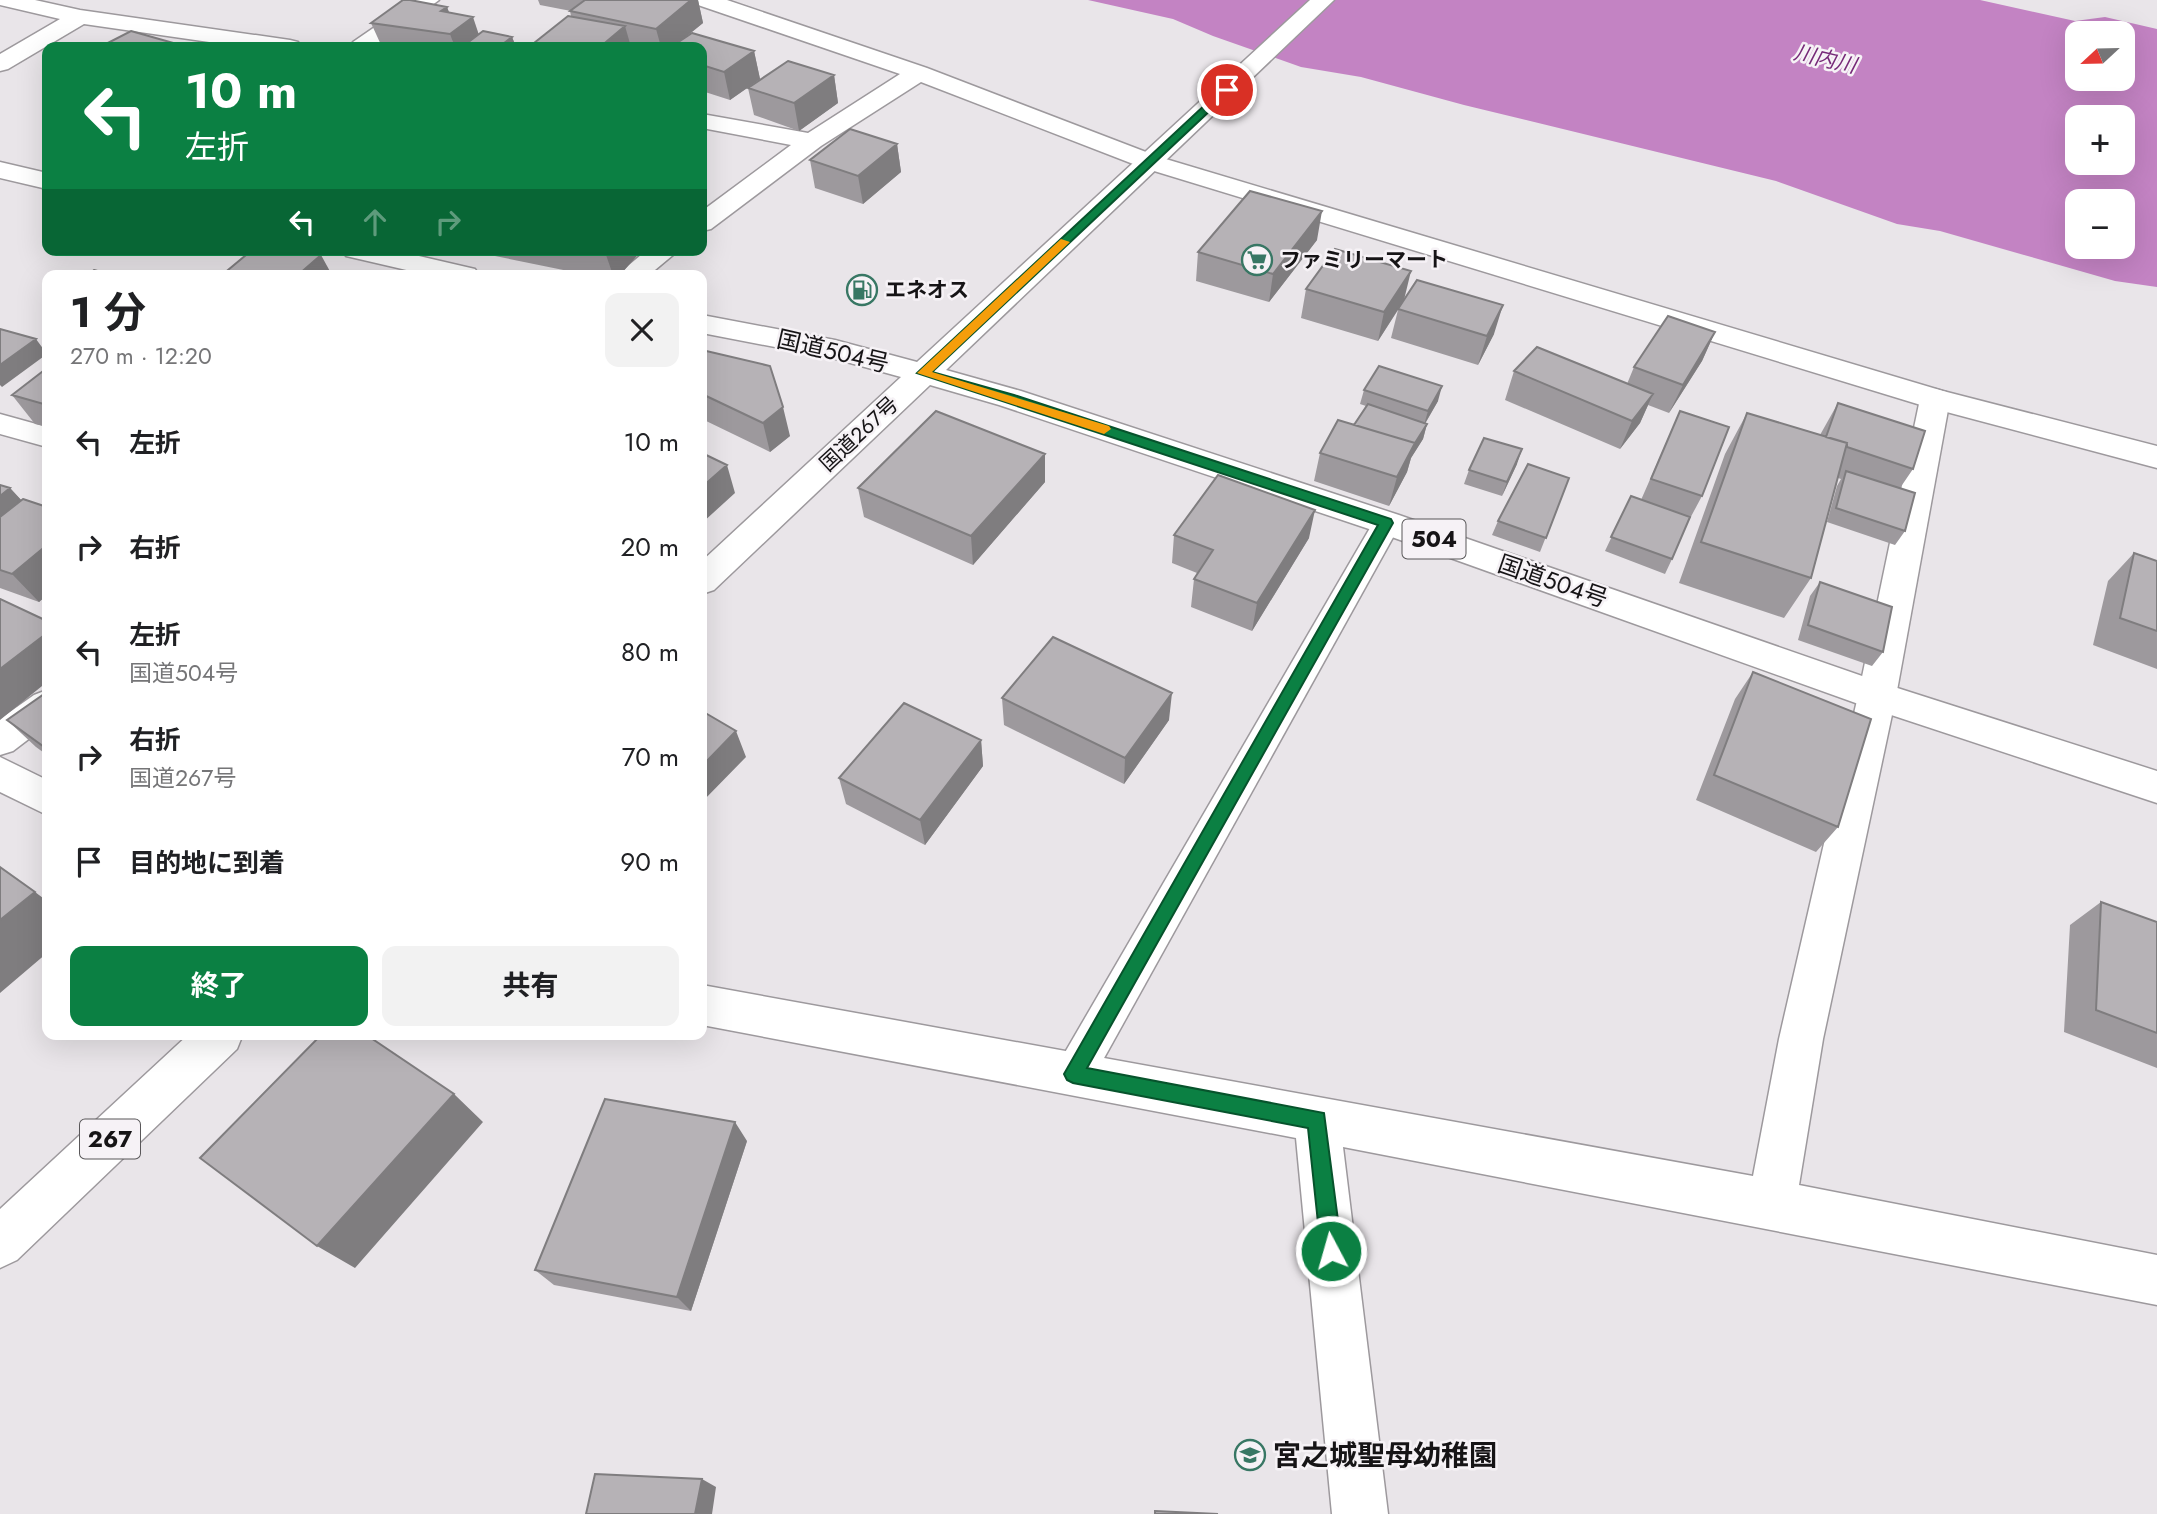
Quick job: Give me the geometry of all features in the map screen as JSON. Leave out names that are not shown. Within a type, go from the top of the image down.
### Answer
[{"type":"main road","points":[[7,0],[88,18],[255,42]]},
{"type":"main road","points":[[42,42],[130,0]]},
{"type":"main road","points":[[368,42],[428,0]]},
{"type":"main road","points":[[706,0],[1160,153],[1935,399],[2157,457]]},
{"type":"main road","name":"国道267号","points":[[707,576],[1323,0]]},
{"type":"main road","points":[[0,64],[42,42]]},
{"type":"main road","points":[[707,219],[812,141],[919,73]]},
{"type":"main road","points":[[707,122],[812,141]]},
{"type":"main road","points":[[0,170],[42,180]]},
{"type":"main road","points":[[382,256],[443,270]]},
{"type":"main road","points":[[638,270],[657,256]]},
{"type":"main road","name":"国道504号","points":[[707,325],[835,349],[1010,398],[1387,523],[1877,696],[2157,788]]},
{"type":"main road","points":[[1772,1204],[1801,1039],[1877,696],[1935,399]]},
{"type":"main road","points":[[0,424],[42,436]]},
{"type":"main road","points":[[0,740],[42,709]]},
{"type":"main road","points":[[0,773],[42,796]]},
{"type":"main road","points":[[707,1006],[1772,1204],[2157,1279]]},
{"type":"main road","name":"267","points":[[0,1243],[214,1040]]},
{"type":"main road","points":[[1317,1120],[1360,1514]]},
{"type":"lane","points":[[1073,1074],[1387,523]]},
{"type":"water","name":"川内川","points":[[1088,0],[1980,0],[2075,21],[2065,21],[2065,91],[2135,91],[2135,24],[2157,29],[2157,287],[2115,281],[1940,231],[1897,224],[1776,181],[1464,105],[1361,77],[1301,67],[1173,19]]},
{"type":"water","points":[[2105,17],[2122,21],[2075,21]]},
{"type":"building","points":[[403,0],[447,7],[441,11],[473,17],[450,34],[371,23]]},
{"type":"building","points":[[585,0],[691,0],[656,29],[570,11]]},
{"type":"building","points":[[568,16],[625,26],[606,42],[535,42]]},
{"type":"building","points":[[131,31],[170,42],[110,42]]},
{"type":"building","points":[[483,31],[512,37],[506,42],[469,42]]},
{"type":"building","points":[[692,33],[754,51],[724,72],[707,67],[707,42],[678,42]]},
{"type":"building","points":[[788,61],[834,75],[794,103],[748,88]]},
{"type":"building","points":[[850,129],[897,144],[858,176],[810,160]]},
{"type":"building","points":[[1250,191],[1322,211],[1273,274],[1198,252]]},
{"type":"building","points":[[1335,249],[1411,271],[1384,312],[1306,289]]},
{"type":"building","points":[[245,256],[320,256],[304,270],[228,270]]},
{"type":"building","points":[[1417,280],[1503,305],[1487,336],[1398,309]]},
{"type":"building","points":[[1668,316],[1715,332],[1683,385],[1634,367]]},
{"type":"building","points":[[0,329],[36,339],[0,365]]},
{"type":"building","points":[[1537,347],[1653,394],[1632,421],[1514,371]]},
{"type":"building","points":[[707,351],[770,366],[783,407],[763,423],[707,396]]},
{"type":"building","points":[[1379,366],[1442,386],[1428,411],[1364,390]]},
{"type":"building","points":[[42,372],[42,404],[12,395]]},
{"type":"building","points":[[1838,403],[1925,431],[1913,469],[1847,447],[1847,443],[1826,437]]},
{"type":"building","points":[[1368,404],[1427,424],[1415,443],[1354,425]]},
{"type":"building","points":[[936,411],[1045,454],[971,536],[858,488]]},
{"type":"building","points":[[1680,411],[1729,427],[1702,496],[1651,479]]},
{"type":"building","points":[[1747,413],[1847,443],[1811,578],[1701,542]]},
{"type":"building","points":[[1338,420],[1415,443],[1397,477],[1320,453]]},
{"type":"building","points":[[1484,438],[1522,449],[1507,482],[1469,470]]},
{"type":"building","points":[[707,455],[727,465],[707,483]]},
{"type":"building","points":[[1528,464],[1569,478],[1546,538],[1498,521]]},
{"type":"building","points":[[1846,471],[1915,493],[1905,531],[1836,508]]},
{"type":"building","points":[[1218,475],[1315,510],[1257,603],[1194,579],[1213,550],[1174,535]]},
{"type":"building","points":[[0,485],[10,488],[0,496]]},
{"type":"building","points":[[1631,496],[1690,517],[1672,559],[1611,537]]},
{"type":"building","points":[[23,499],[42,505],[42,549],[12,574],[0,570],[0,517]]},
{"type":"building","points":[[2134,553],[2157,561],[2157,631],[2120,618]]},
{"type":"building","points":[[1820,582],[1892,607],[1883,652],[1808,625]]},
{"type":"building","points":[[0,599],[42,619],[42,637],[0,669]]},
{"type":"building","points":[[1053,637],[1172,693],[1125,758],[1002,698]]},
{"type":"building","points":[[1753,672],[1871,719],[1838,827],[1714,775]]},
{"type":"building","points":[[42,696],[42,745],[7,720]]},
{"type":"building","points":[[904,703],[981,740],[920,820],[839,778]]},
{"type":"building","points":[[707,714],[736,731],[707,761]]},
{"type":"building","points":[[0,867],[35,892],[0,920]]},
{"type":"building","points":[[2101,902],[2157,922],[2157,1033],[2096,1010]]},
{"type":"building","points":[[316,1040],[374,1040],[454,1094],[317,1246],[200,1158]]},
{"type":"building","points":[[605,1099],[735,1122],[677,1297],[535,1270]]},
{"type":"building","points":[[595,1474],[702,1479],[695,1514],[586,1514]]},
{"type":"building","points":[[1155,1511],[1218,1514],[1155,1514]]},
{"type":"slow traffic","points":[[1065,242],[923,373],[1104,429]]},
{"type":"place","name":"ファミリーマート","points":[[1257,260]]},
{"type":"place","name":"エネオス","points":[[862,290]]},
{"type":"place","name":"宮之城聖母幼稚園","points":[[1250,1455]]},
{"type":"route","points":[[1227,90],[923,373],[1010,398],[1387,523],[1073,1074],[1317,1120],[1331,1251]]}]
